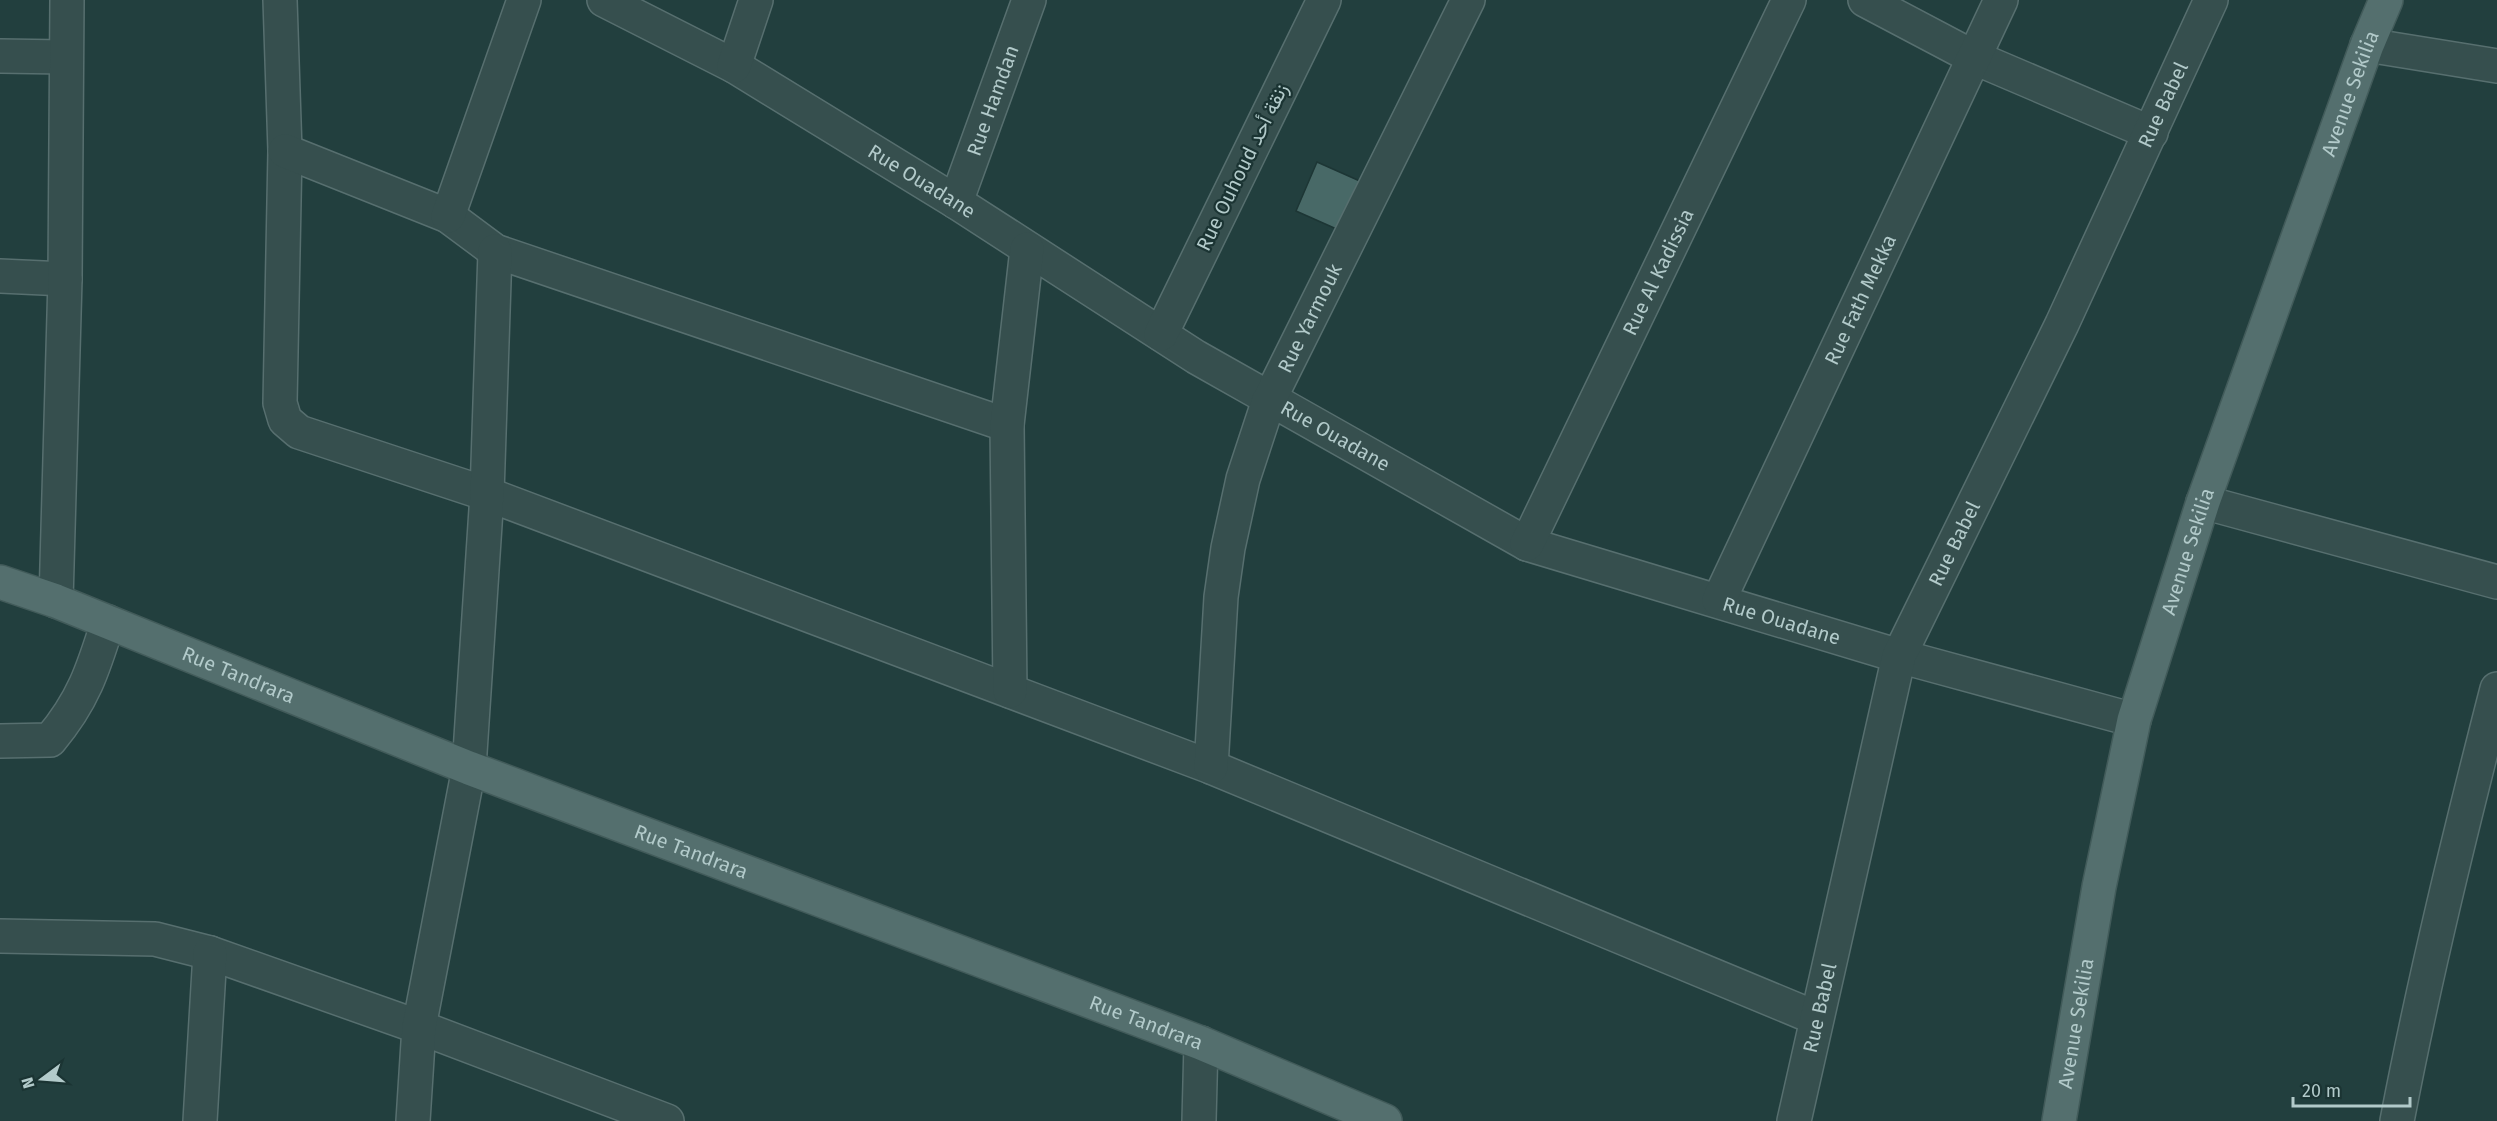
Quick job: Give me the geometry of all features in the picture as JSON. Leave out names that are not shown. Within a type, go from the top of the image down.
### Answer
[{"type":"main road","name":"Avenue Sekilia","points":[[2059,1121],[2098,887],[2134,720],[2203,502],[2367,45],[2386,0]]},
{"type":"main road","name":"Rue Tandrara","points":[[0,582],[56,601],[469,768],[1201,1043],[1385,1121]]},
{"type":"street","points":[[56,601],[65,279],[67,0]]},
{"type":"street","points":[[280,0],[285,151],[280,403],[285,420],[299,432],[487,494],[1211,767],[1816,1018]]},
{"type":"street","points":[[448,216],[524,0]]},
{"type":"street","name":"Rue Ouadane","points":[[604,0],[734,66],[957,202],[1161,334],[1269,400],[1527,544],[1899,656],[2134,720]]},
{"type":"street","points":[[734,66],[756,0]]},
{"type":"street","name":"Rue Hamdan","points":[[957,202],[1029,0]]},
{"type":"street","name":"Rue Ouhoud زنقة أحد","points":[[1161,334],[1324,0]]},
{"type":"street","name":"Rue Yarmouk","points":[[1211,767],[1221,597],[1228,548],[1243,479],[1269,400],[1468,0]]},
{"type":"street","name":"Rue Al Kadissia","points":[[1527,544],[1789,0]]},
{"type":"street","points":[[1865,0],[1973,57],[2151,134]]},
{"type":"street","name":"Rue Fath Mekka","points":[[1719,600],[2001,0]]},
{"type":"street","name":"Rue Babel","points":[[1794,1121],[1899,656],[2062,324],[2211,0]]},
{"type":"street","points":[[2367,45],[2497,66]]},
{"type":"street","points":[[0,56],[65,57]]},
{"type":"street","points":[[285,151],[448,216],[495,251],[1007,425]]},
{"type":"street","points":[[1010,691],[1007,425],[1028,249]]},
{"type":"street","points":[[413,1121],[419,1027],[469,768],[487,494],[495,251]]},
{"type":"street","points":[[0,276],[65,279]]},
{"type":"street","points":[[2203,502],[2497,582]]},
{"type":"street","points":[[0,741],[50,740],[66,721],[90,679],[108,622]]},
{"type":"street","points":[[2397,1121],[2419,1007],[2446,889],[2497,689]]},
{"type":"street","points":[[0,936],[155,939],[210,953],[419,1027],[667,1121]]},
{"type":"street","points":[[200,1121],[210,953]]},
{"type":"street","points":[[1199,1121],[1201,1043]]},
{"type":"building","points":[[1317,162],[1362,182],[1341,231],[1296,211]]}]
